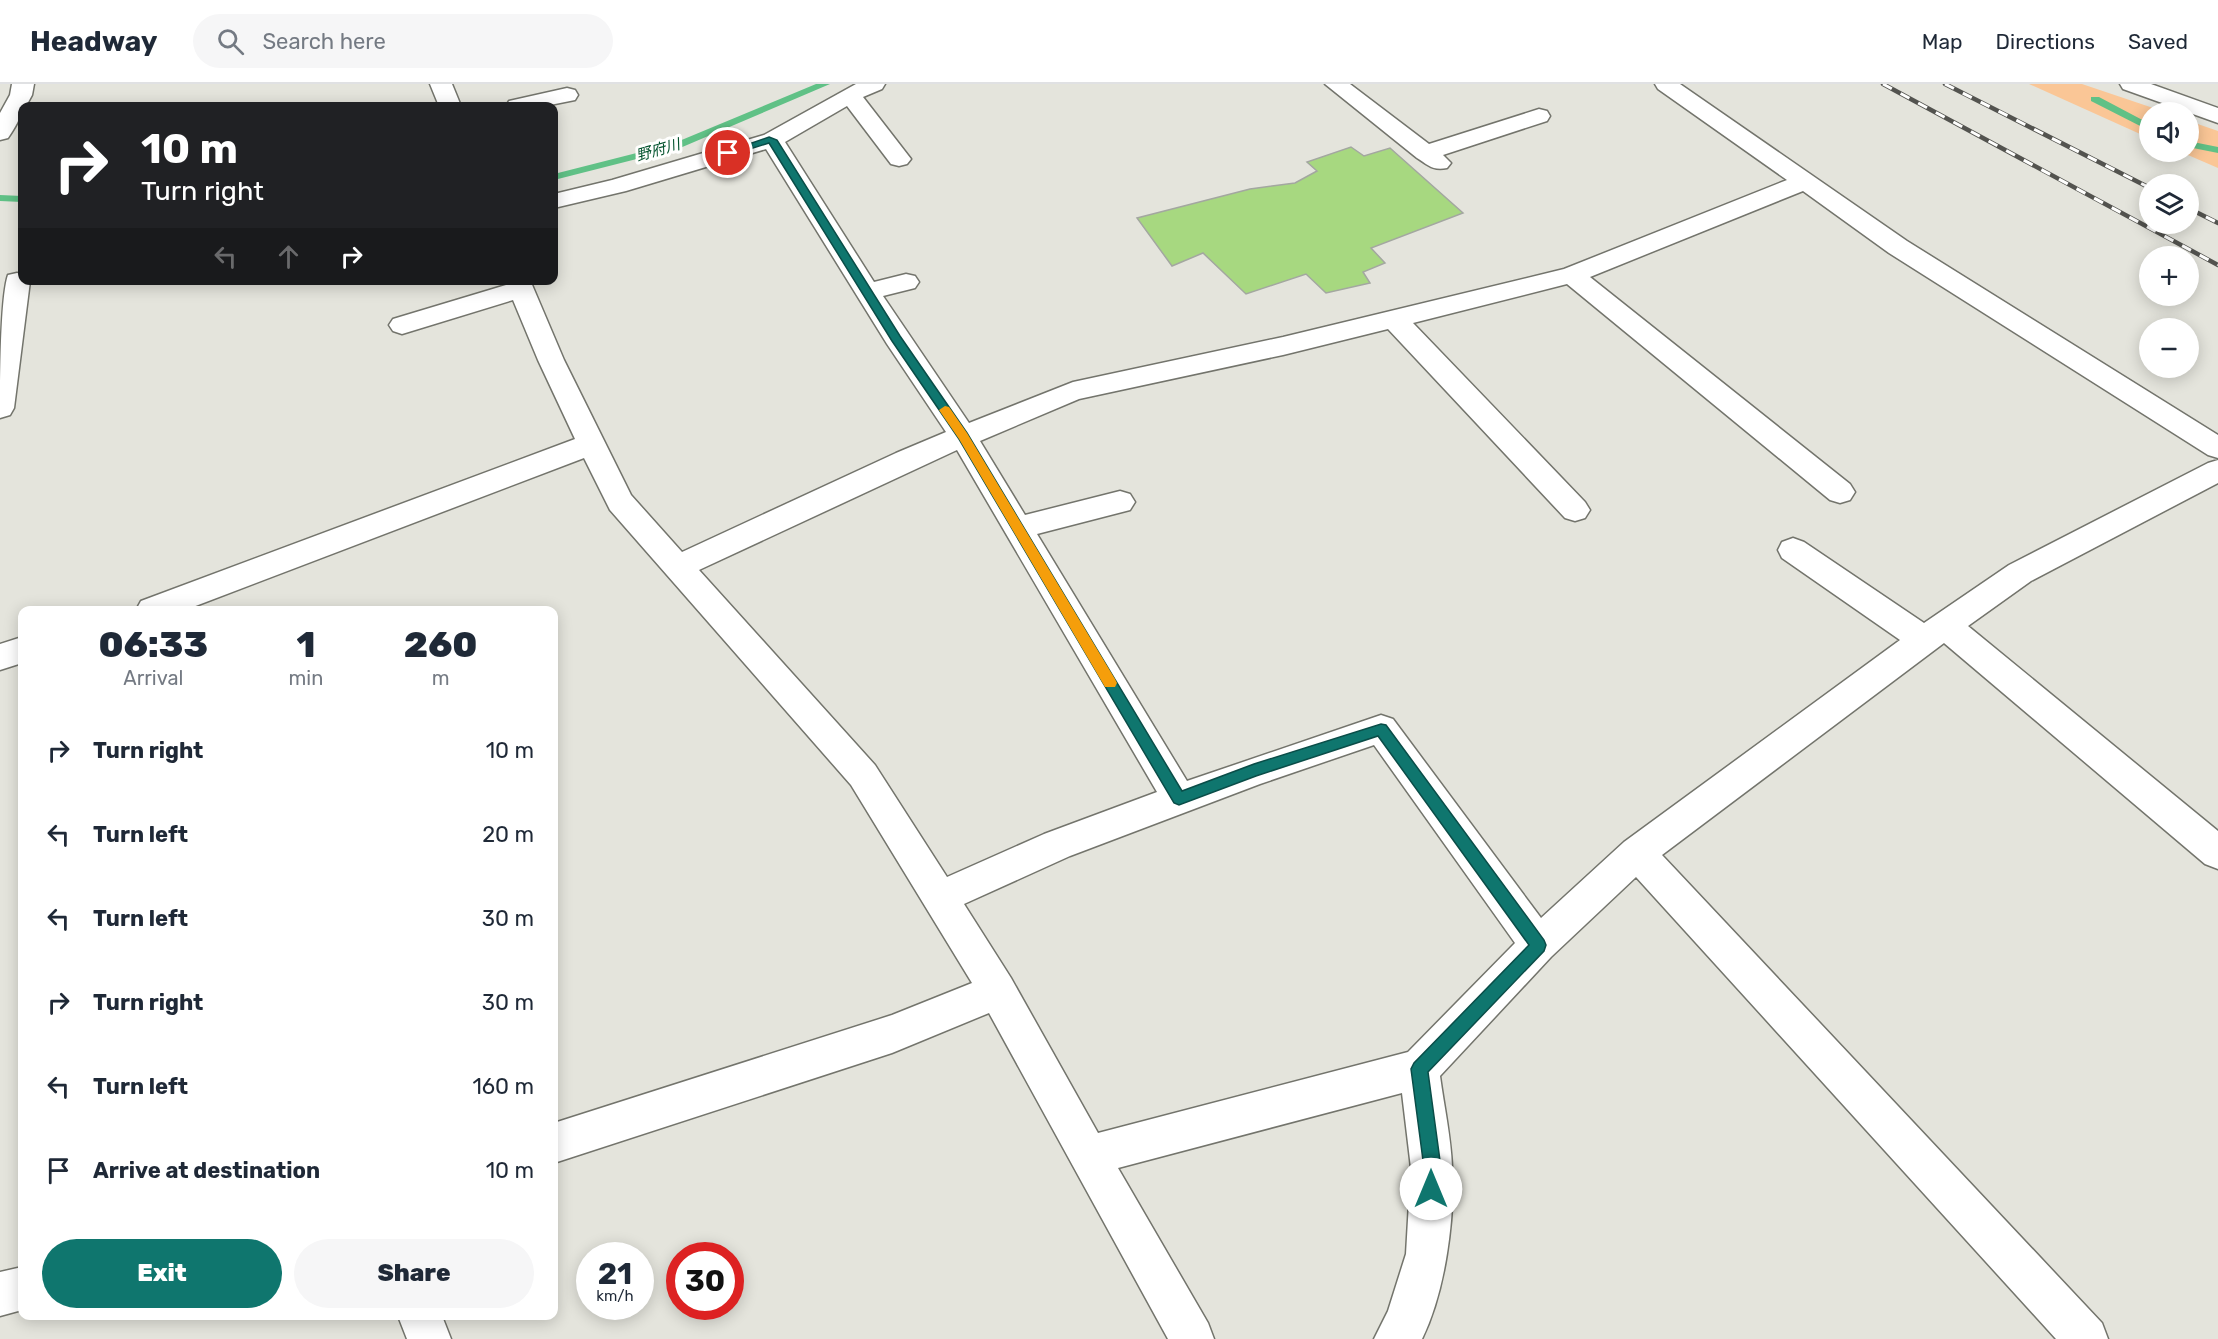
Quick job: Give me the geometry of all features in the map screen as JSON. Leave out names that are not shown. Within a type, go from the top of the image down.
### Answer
[{"type":"street","points":[[0,133],[21,95],[23,84]]},
{"type":"street","points":[[441,84],[448,102]]},
{"type":"street","points":[[558,200],[618,186],[772,140],[850,95],[874,84]]},
{"type":"street","points":[[1336,84],[1432,158],[1539,116]]},
{"type":"street","points":[[1666,84],[1898,247],[2218,448]]},
{"type":"street","points":[[2131,84],[2218,116]]},
{"type":"street","points":[[535,102],[567,95]]},
{"type":"street","points":[[850,95],[899,159]]},
{"type":"street","points":[[772,140],[867,292],[963,436],[1179,799]]},
{"type":"street","points":[[678,567],[896,464],[1073,391],[1283,346],[1572,275],[1804,182]]},
{"type":"street","points":[[1572,275],[1840,492]]},
{"type":"street","points":[[0,408],[13,282]]},
{"type":"street","points":[[867,292],[906,282]]},
{"type":"street","points":[[402,325],[519,285],[550,360],[620,502],[863,775],[998,991],[1192,1339]]},
{"type":"street","points":[[1394,319],[1575,510]]},
{"type":"street","points":[[163,606],[592,444]]},
{"type":"street","points":[[1088,1156],[1419,1069],[1538,945],[1637,853],[1934,632],[2020,573],[2218,470]]},
{"type":"street","points":[[1018,528],[1120,502]]},
{"type":"street","points":[[1793,550],[1934,632],[2218,853]]},
{"type":"street","points":[[0,657],[18,651]]},
{"type":"street","points":[[939,898],[1057,845],[1254,771],[1381,729],[1538,945]]},
{"type":"street","points":[[1637,853],[2086,1339]]},
{"type":"street","points":[[558,1142],[892,1034],[998,991]]},
{"type":"street","points":[[1396,1339],[1407,1322],[1427,1254],[1432,1168],[1419,1069]]},
{"type":"street","points":[[0,1294],[18,1290]]},
{"type":"street","points":[[422,1320],[429,1339]]},
{"type":"shaded area","points":[[2029,84],[2082,84],[2139,103],[2139,134]]},
{"type":"shaded area","points":[[2199,124],[2218,131],[2218,168],[2199,160]]},
{"type":"building","points":[[1351,147],[1364,156],[1390,148],[1463,213],[1371,248],[1385,263],[1363,272],[1370,283],[1326,293],[1306,274],[1246,294],[1203,253],[1172,266],[1137,218],[1250,189],[1295,183],[1317,171],[1307,162]]},
{"type":"waterway","name":"野府川","points":[[558,176],[676,146],[825,84]]},
{"type":"waterway","points":[[2095,99],[2139,122]]},
{"type":"waterway","points":[[2199,146],[2218,150]]},
{"type":"waterway","name":"野府川","points":[[0,198],[18,199]]},
{"type":"railway","points":[[1883,84],[2218,265]]},
{"type":"railway","points":[[1945,84],[2139,182]]},
{"type":"railway","points":[[2199,214],[2218,223]]},
{"type":"slow traffic","points":[[945,410],[963,436],[1110,683]]},
{"type":"route","points":[[728,153],[772,140],[896,338],[963,436],[1179,799],[1254,771],[1381,729],[1538,945],[1419,1069],[1432,1168],[1431,1189]]}]
